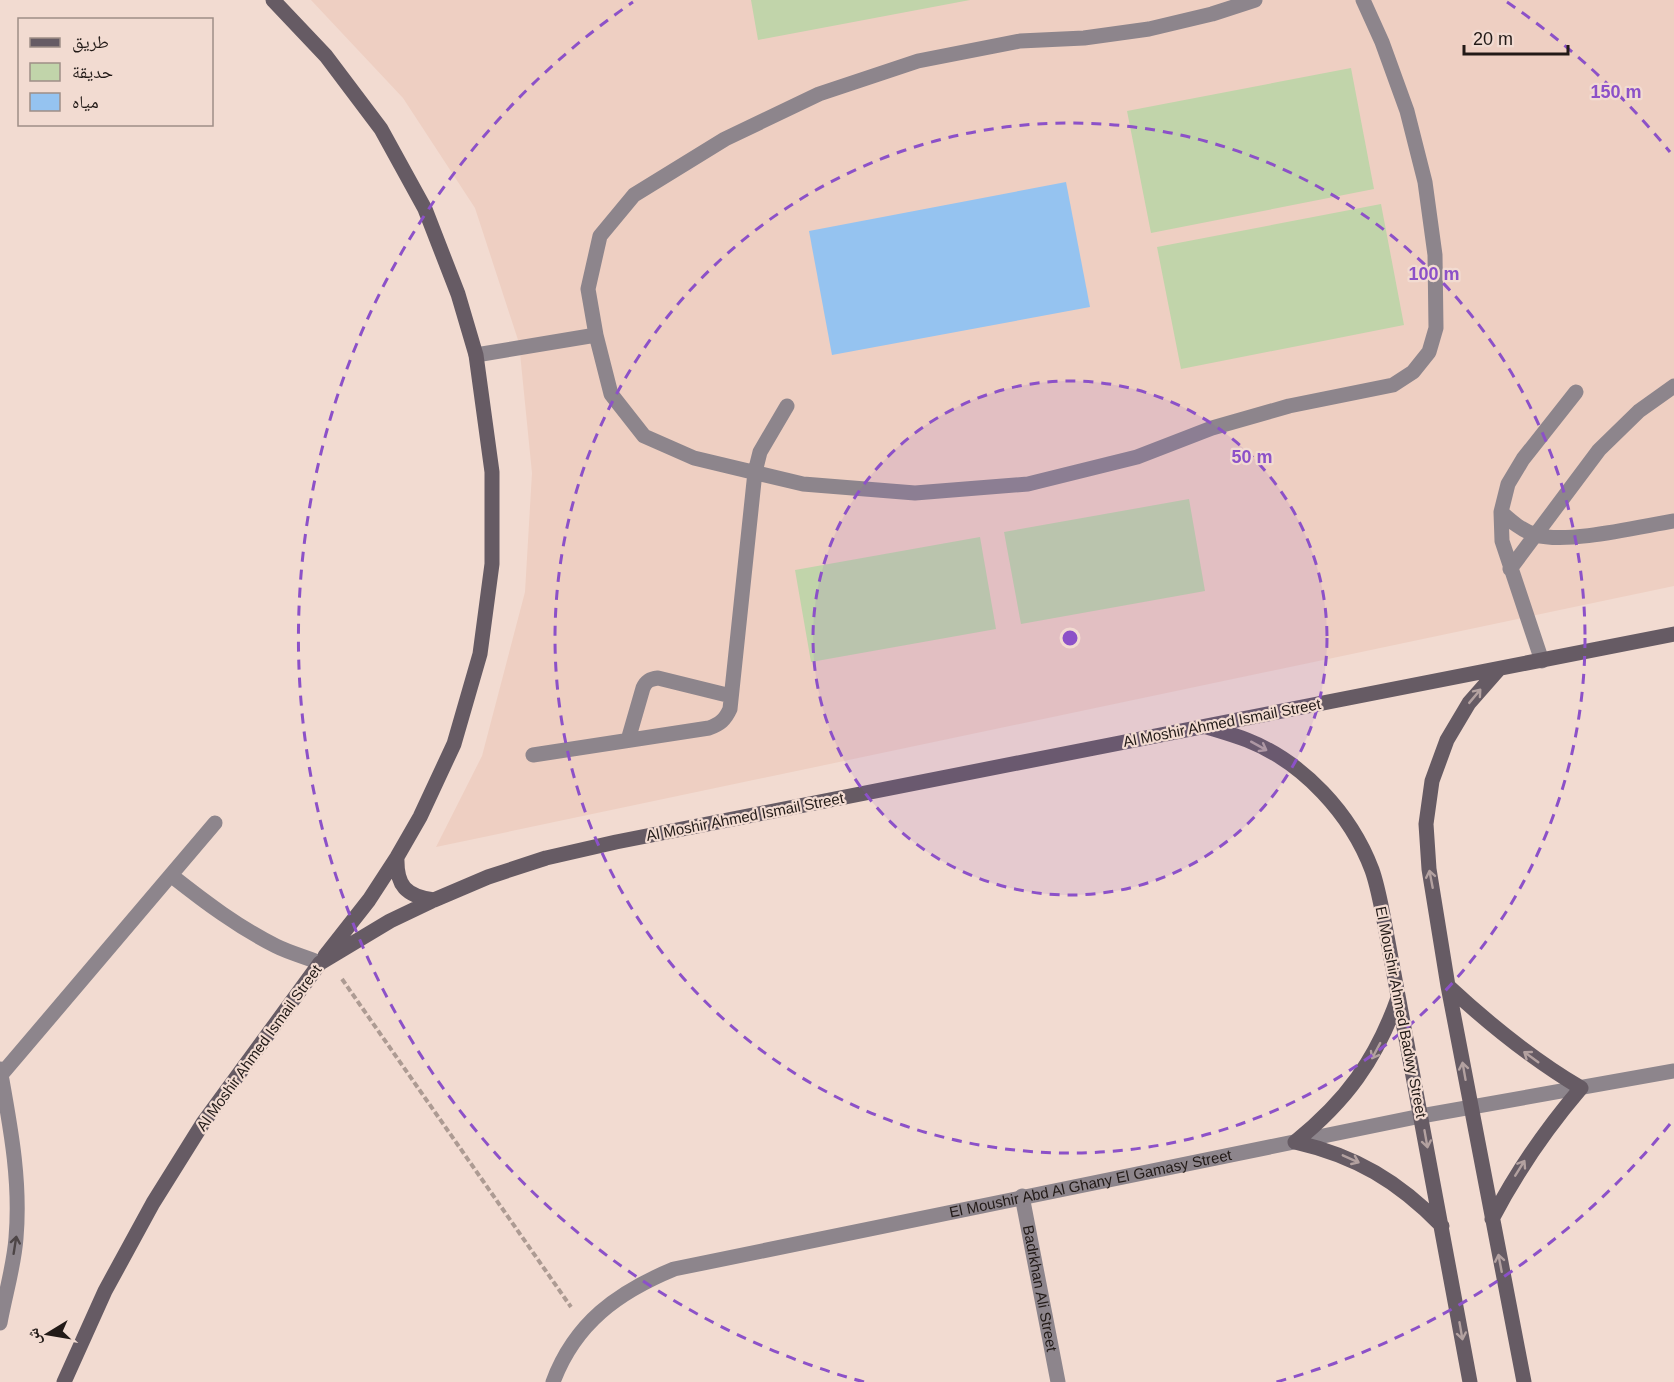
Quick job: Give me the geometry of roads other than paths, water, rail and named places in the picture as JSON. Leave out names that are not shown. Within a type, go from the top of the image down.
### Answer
[{"type":"main road","points":[[273,0],[326,56],[381,129],[424,209],[459,294],[476,355],[492,472],[492,564],[480,654],[454,744],[420,817],[397,857],[369,900],[320,963]]},
{"type":"main road","name":"Al Moshir Ahmed Ismail Street","points":[[64,1382],[105,1291],[153,1203],[203,1123],[320,963],[390,921],[434,900],[488,877],[546,858],[616,842],[1674,634]]},
{"type":"main road","points":[[1498,670],[1469,703],[1447,740],[1432,781],[1426,824],[1429,869],[1448,986],[1524,1382]]},
{"type":"main road","name":"El Moushir Ahmed Badwy Street","points":[[1204,726],[1248,740],[1288,762],[1323,792],[1352,829],[1372,870],[1399,997],[1470,1382]]},
{"type":"main road","points":[[397,857],[397,873],[404,888],[418,897],[434,900]]},
{"type":"main road","points":[[1448,986],[1511,1042],[1581,1088],[1532,1150],[1510,1184],[1492,1219]]},
{"type":"main road","points":[[1295,1142],[1319,1123],[1359,1078],[1389,1025],[1399,997]]},
{"type":"main road","points":[[1295,1142],[1323,1148],[1350,1158],[1375,1172],[1399,1187],[1442,1226]]},
{"type":"street","points":[[1256,0],[1212,14],[1149,29],[1084,38],[1020,41],[918,61],[819,94],[725,139],[634,195],[600,236],[588,289],[596,335],[611,394],[644,436],[694,458],[803,484],[915,493],[1028,484],[1137,457],[1212,428],[1289,406],[1393,385],[1413,372],[1429,352],[1436,328],[1435,255],[1425,182],[1407,111],[1382,42],[1363,0]]},
{"type":"street","points":[[476,355],[596,335]]},
{"type":"street","points":[[1510,569],[1599,450],[1639,411],[1674,386]]},
{"type":"street","points":[[1542,661],[1502,541],[1501,512],[1508,484],[1523,459],[1576,392]]},
{"type":"street","points":[[532,756],[709,728],[718,725],[726,718],[730,709],[755,472],[760,452],[787,406]]},
{"type":"street","points":[[1501,512],[1517,526],[1535,535],[1563,538],[1674,521]]},
{"type":"street","points":[[628,741],[643,688],[651,679],[658,678],[731,696]]},
{"type":"street","points":[[0,1323],[16,1240],[17,1213],[15,1160],[1,1072],[172,876],[215,823]]},
{"type":"street","points":[[172,876],[241,927],[279,948],[320,963]]},
{"type":"street","name":"El Moushir Abd Al Ghany El Gamasy Street","points":[[553,1382],[570,1349],[611,1302],[641,1282],[674,1269],[1421,1116],[1674,1071]]},
{"type":"street","name":"Badrkhan Ali Street","points":[[1022,1196],[1058,1382]]},
{"type":"water","points":[[1066,182],[1090,307],[832,355],[809,231]]}]
